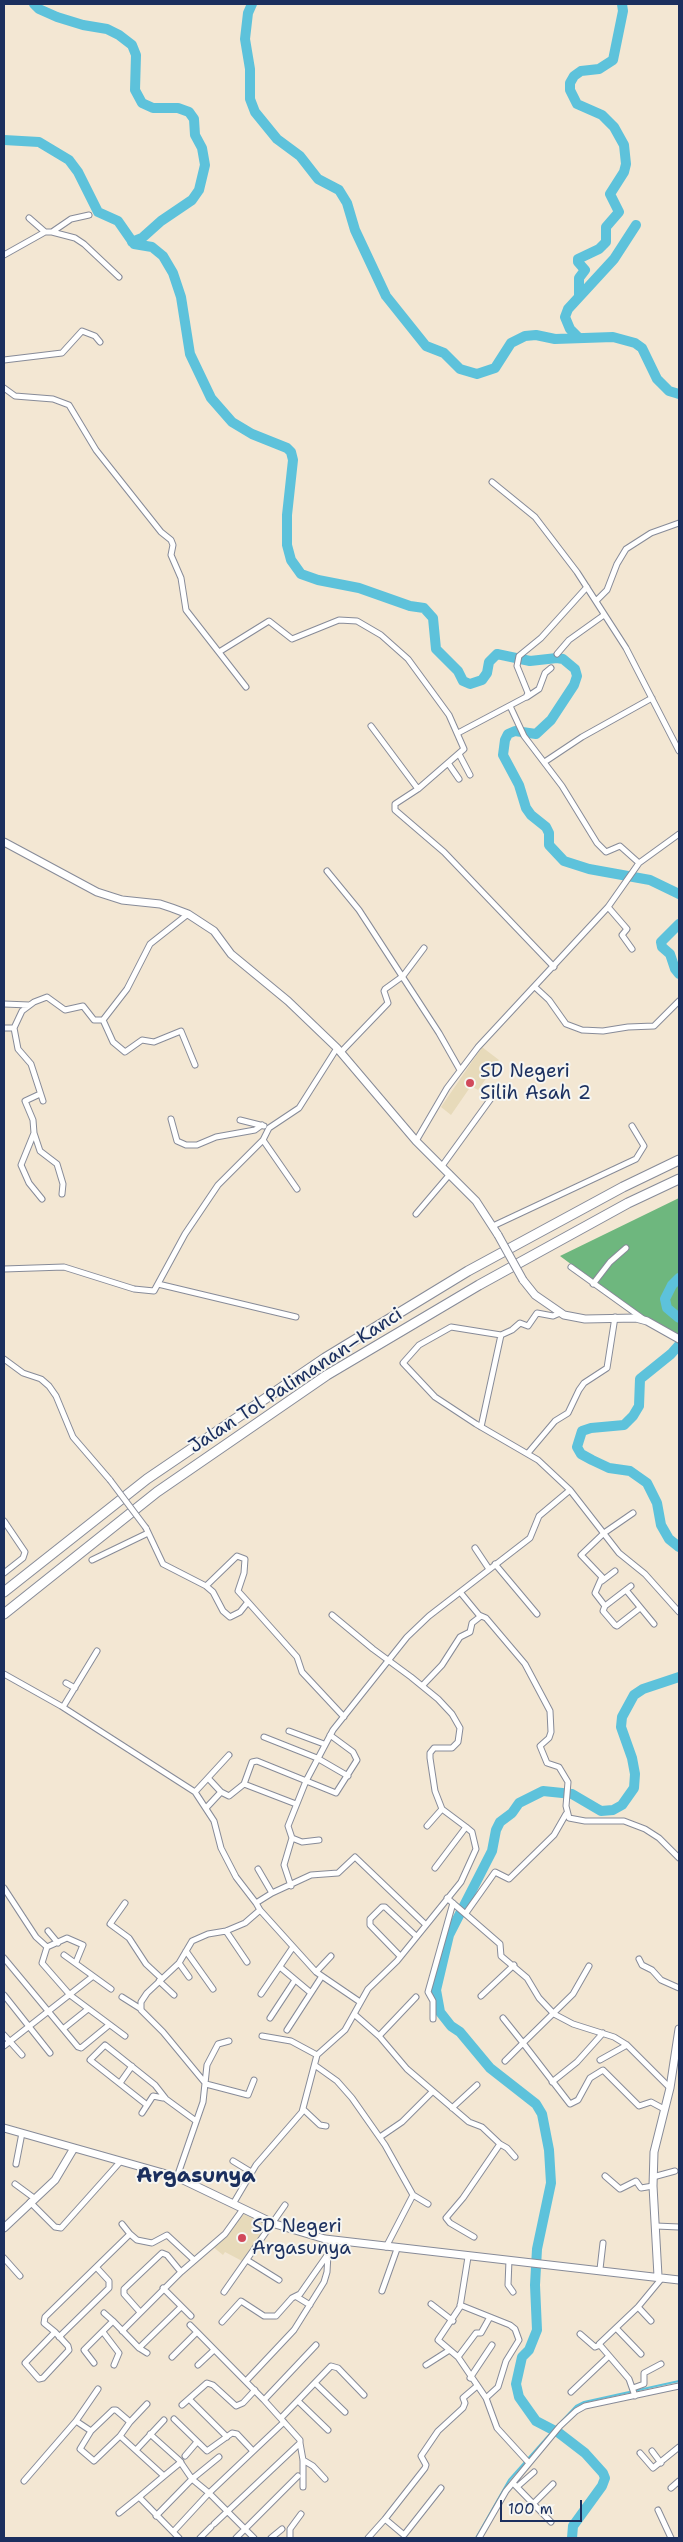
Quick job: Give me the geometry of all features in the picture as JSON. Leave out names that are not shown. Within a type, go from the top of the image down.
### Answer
[{"type":"highway","name":"Jalan Tol Palimanan–Kanci","points":[[4,1592],[148,1479],[325,1358],[468,1271],[623,1187],[679,1160]]},
{"type":"highway","name":"Jalan Tol Palimanan–Kanci","points":[[4,1614],[157,1492],[327,1375],[479,1285],[628,1204],[679,1179]]},
{"type":"street","points":[[52,232],[71,219],[89,215]]},
{"type":"street","points":[[29,218],[45,232]]},
{"type":"street","points":[[4,255],[45,232],[52,232],[75,238],[84,244],[118,277]]},
{"type":"street","points":[[4,360],[62,353],[82,331],[95,336],[100,342]]},
{"type":"street","points":[[4,388],[15,396],[53,399],[69,405],[96,450],[161,532],[171,540],[171,555],[181,578],[186,610],[246,687]]},
{"type":"street","points":[[492,482],[535,517],[587,587],[626,648],[679,751]]},
{"type":"street","points":[[596,601],[607,590],[617,564],[626,549],[651,533],[679,524]]},
{"type":"street","points":[[526,697],[528,692],[518,659],[541,638],[587,587]]},
{"type":"street","points":[[557,654],[569,640],[604,615]]},
{"type":"street","points":[[219,652],[269,620],[292,640],[339,620],[357,621],[381,635],[408,659],[449,715],[464,749],[418,790],[395,804],[395,810],[444,852],[554,967]]},
{"type":"street","points":[[458,733],[539,689],[545,673],[551,668]]},
{"type":"street","points":[[546,761],[652,698]]},
{"type":"street","points":[[510,706],[524,736],[546,761],[592,836],[605,852],[620,846],[639,863]]},
{"type":"street","points":[[371,726],[418,790]]},
{"type":"street","points":[[459,754],[470,775]]},
{"type":"street","points":[[448,764],[459,780]]},
{"type":"street","points":[[416,1141],[460,1070],[478,1047],[536,988],[608,907],[639,863],[679,834]]},
{"type":"street","points":[[4,842],[109,897],[160,904],[188,914],[214,931],[231,954],[294,1006],[339,1050],[416,1141],[476,1201],[493,1226],[523,1280],[535,1296],[560,1313],[585,1319],[628,1317],[647,1321]]},
{"type":"street","points":[[327,871],[359,910],[460,1070]]},
{"type":"street","points":[[608,907],[626,927],[627,930],[622,935],[632,949]]},
{"type":"street","points":[[103,1020],[128,989],[150,944],[188,914]]},
{"type":"street","points":[[4,1269],[64,1267],[134,1289],[150,1292],[158,1284],[185,1234],[218,1185],[263,1140],[269,1128],[299,1108],[339,1050],[388,1003],[388,998],[384,991],[402,976],[424,948]]},
{"type":"street","points":[[536,988],[549,1000],[566,1024],[588,1030],[654,1026],[679,1001]]},
{"type":"street","points":[[43,1100],[31,1064],[18,1050],[14,1028],[19,1014],[30,1005],[49,998],[65,1010],[83,1006],[94,1020],[103,1020]]},
{"type":"street","points":[[4,1004],[30,1005]]},
{"type":"street","points":[[103,1020],[113,1042],[125,1052],[142,1040],[154,1042],[181,1031],[195,1065]]},
{"type":"street","points":[[4,1028],[14,1028]]},
{"type":"street","points":[[442,1166],[495,1093]]},
{"type":"street","points":[[40,1094],[25,1101],[33,1120],[34,1133],[40,1151],[57,1164],[63,1184],[62,1194]]},
{"type":"street","points":[[171,1119],[177,1141],[186,1145],[197,1145],[216,1137],[255,1130],[262,1125]]},
{"type":"street","points":[[240,1120],[269,1128]]},
{"type":"street","points":[[493,1226],[636,1159],[644,1146],[632,1126]]},
{"type":"street","points":[[34,1133],[21,1168],[42,1200]]},
{"type":"street","points":[[263,1140],[297,1189]]},
{"type":"street","points":[[416,1214],[450,1174]]},
{"type":"street","points":[[592,1284],[610,1262],[626,1248]]},
{"type":"street","points":[[571,1268],[647,1321],[679,1339]]},
{"type":"street","points":[[158,1284],[296,1318]]},
{"type":"street","points":[[560,1313],[552,1316],[537,1312],[528,1326],[520,1324],[501,1335],[450,1327],[419,1345],[403,1361],[414,1377],[435,1396],[481,1428],[538,1460],[570,1490],[619,1553],[645,1574],[679,1612]]},
{"type":"street","points":[[528,1453],[555,1421],[568,1413],[584,1383],[607,1368],[615,1317]]},
{"type":"street","points":[[481,1428],[501,1335]]},
{"type":"street","points":[[4,1359],[23,1373],[41,1379],[49,1386],[56,1396],[73,1437],[110,1480],[147,1531],[163,1564],[206,1586],[213,1592],[223,1611],[230,1617],[240,1612],[248,1602]]},
{"type":"street","points":[[291,1886],[284,1865],[292,1838],[288,1826],[306,1781],[330,1735],[388,1659],[429,1616],[530,1538],[539,1516],[570,1490]]},
{"type":"street","points":[[601,1582],[602,1577],[581,1555],[604,1533],[633,1513]]},
{"type":"street","points":[[4,1521],[25,1552],[23,1558],[4,1573]]},
{"type":"street","points":[[92,1560],[147,1531]]},
{"type":"street","points":[[475,1548],[488,1569]]},
{"type":"street","points":[[206,1586],[237,1556],[241,1556],[245,1562],[238,1591],[297,1657],[302,1672],[344,1717]]},
{"type":"street","points":[[496,1564],[538,1614]]},
{"type":"street","points":[[606,1606],[595,1593],[596,1588],[615,1571]]},
{"type":"street","points":[[631,1586],[606,1606],[603,1611],[616,1626],[640,1608]]},
{"type":"street","points":[[626,1590],[654,1624]]},
{"type":"street","points":[[460,1592],[481,1616],[487,1618],[532,1674],[551,1713],[552,1725],[549,1738],[540,1744],[542,1756],[547,1763],[559,1767],[569,1788],[566,1814],[554,1835],[510,1878],[508,1879],[495,1872],[465,1912]]},
{"type":"street","points":[[233,2204],[251,2172],[303,2109],[318,2055],[326,2045],[340,2035],[372,1984],[400,1956],[461,1882],[476,1848],[474,1835],[442,1809],[435,1791],[430,1753],[436,1748],[452,1748],[458,1742],[460,1728],[446,1706],[332,1616]]},
{"type":"street","points":[[422,1686],[442,1665],[460,1637],[470,1632],[472,1623],[481,1616]]},
{"type":"street","points":[[63,1707],[98,1651]]},
{"type":"street","points":[[4,1674],[63,1707],[196,1792],[214,1821],[221,1848],[232,1870],[260,1910],[316,1972],[360,2002]]},
{"type":"street","points":[[66,1682],[75,1688]]},
{"type":"street","points":[[289,1731],[324,1744]]},
{"type":"street","points":[[208,1778],[221,1792],[229,1796],[244,1784],[254,1761],[334,1794],[356,1764],[356,1755],[330,1735]]},
{"type":"street","points":[[264,1737],[317,1758],[348,1776]]},
{"type":"street","points":[[196,1792],[229,1755]]},
{"type":"street","points":[[244,1784],[296,1804]]},
{"type":"street","points":[[207,1807],[221,1792]]},
{"type":"street","points":[[427,1826],[442,1809]]},
{"type":"street","points":[[566,1814],[569,1818],[580,1821],[624,1821],[645,1829],[659,1838],[679,1858]]},
{"type":"street","points":[[436,1868],[466,1827]]},
{"type":"street","points":[[292,1838],[302,1842],[319,1840]]},
{"type":"street","points":[[256,1903],[272,1893],[312,1876],[338,1873],[356,1858],[425,1924]]},
{"type":"street","points":[[258,1869],[272,1893]]},
{"type":"street","points":[[4,1888],[36,1937],[47,1948]]},
{"type":"street","points":[[447,1898],[500,1944],[500,1956],[514,1965],[527,1978],[539,1998],[554,2014],[573,2024],[603,2033],[627,2045],[670,2088]]},
{"type":"street","points":[[124,1903],[110,1924],[129,1938],[146,1964],[174,1995]]},
{"type":"street","points":[[433,2019],[433,2001],[428,1992],[454,1904]]},
{"type":"street","points":[[400,1956],[370,1925],[370,1919],[382,1907],[385,1907],[416,1936]]},
{"type":"street","points":[[141,2010],[142,1999],[179,1963],[191,1942],[199,1937],[226,1931],[245,1923],[260,1910]]},
{"type":"street","points":[[48,1931],[58,1943]]},
{"type":"street","points":[[226,1931],[247,1962]]},
{"type":"street","points":[[76,1962],[83,1946],[70,1938],[47,1948],[42,1963],[70,1994],[125,2036]]},
{"type":"street","points":[[261,1994],[293,1948]]},
{"type":"street","points":[[186,1951],[212,1989]]},
{"type":"street","points":[[64,1955],[76,1962],[92,1977],[111,1990]]},
{"type":"street","points":[[316,1972],[330,1956]]},
{"type":"street","points":[[4,1958],[80,2048],[109,2025]]},
{"type":"street","points":[[639,1958],[642,1966],[652,1970],[661,1980],[679,1988]]},
{"type":"street","points":[[179,1963],[189,1977]]},
{"type":"street","points":[[481,1996],[514,1965]]},
{"type":"street","points":[[505,2061],[554,2014],[580,1984],[589,1966]]},
{"type":"street","points":[[280,1967],[311,1993]]},
{"type":"street","points":[[287,2030],[322,1976]]},
{"type":"street","points":[[4,2046],[92,1977]]},
{"type":"street","points":[[270,2018],[295,1980]]},
{"type":"street","points":[[4,1995],[50,2053]]},
{"type":"street","points":[[122,1997],[141,2010],[163,2032],[206,2084],[248,2095],[254,2080]]},
{"type":"street","points":[[379,2036],[416,1997]]},
{"type":"street","points":[[63,2029],[88,2009]]},
{"type":"street","points":[[354,2014],[379,2036],[407,2070],[469,2122],[482,2127],[515,2157]]},
{"type":"street","points":[[503,2018],[568,2102],[574,2104],[590,2078],[603,2070],[640,2106],[651,2102],[664,2109]]},
{"type":"street","points":[[580,2334],[595,2347],[600,2345],[638,2307],[660,2277],[653,2186],[654,2147],[670,2088],[679,2029]]},
{"type":"street","points":[[552,2082],[577,2062],[603,2033]]},
{"type":"street","points":[[4,2035],[22,2055]]},
{"type":"street","points":[[262,2036],[291,2041],[318,2055]]},
{"type":"street","points":[[177,2177],[204,2102],[206,2068],[216,2046],[229,2041]]},
{"type":"street","points":[[147,2105],[90,2060],[105,2045],[155,2085],[166,2099],[196,2121]]},
{"type":"street","points":[[600,2060],[627,2045]]},
{"type":"street","points":[[120,2083],[132,2066]]},
{"type":"street","points":[[316,2066],[337,2081],[352,2098],[380,2138],[413,2195],[428,2204]]},
{"type":"street","points":[[452,2108],[477,2085]]},
{"type":"street","points":[[380,2138],[402,2122],[432,2092]]},
{"type":"street","points":[[142,2113],[153,2096],[166,2099]]},
{"type":"street","points":[[303,2109],[320,2125],[326,2126]]},
{"type":"street","points":[[4,2128],[177,2177],[273,2224],[335,2241],[468,2257],[600,2269],[679,2280]]},
{"type":"street","points":[[16,2164],[22,2133]]},
{"type":"street","points":[[474,2237],[450,2223],[446,2218],[464,2198],[500,2144]]},
{"type":"street","points":[[4,2228],[57,2177],[74,2148]]},
{"type":"street","points":[[15,2184],[32,2200],[55,2227],[61,2228],[120,2162]]},
{"type":"street","points":[[233,2162],[251,2172]]},
{"type":"street","points":[[653,2177],[675,2171]]},
{"type":"street","points":[[604,2176],[620,2189],[636,2182],[641,2188],[653,2186]]},
{"type":"street","points":[[386,2248],[413,2195]]},
{"type":"street","points":[[224,2292],[285,2205]]},
{"type":"street","points":[[122,2331],[163,2288],[225,2234],[243,2209]]},
{"type":"street","points":[[122,2224],[136,2240],[152,2243],[167,2235],[194,2260]]},
{"type":"street","points":[[656,2226],[679,2228]]},
{"type":"street","points":[[97,2268],[109,2281],[110,2288],[57,2335],[25,2363],[39,2379],[43,2378],[68,2352],[69,2348],[57,2335],[44,2323],[45,2317],[130,2234]]},
{"type":"street","points":[[222,2322],[240,2301],[264,2316],[274,2318],[292,2298],[297,2297],[328,2254],[335,2241]]},
{"type":"street","points":[[600,2269],[603,2243]]},
{"type":"street","points":[[382,2291],[397,2249]]},
{"type":"street","points":[[140,2312],[124,2294],[124,2290],[130,2284],[162,2253],[167,2255],[181,2272]]},
{"type":"street","points":[[246,2381],[290,2336],[326,2277],[328,2254]]},
{"type":"street","points":[[468,2257],[460,2306],[438,2340],[448,2351],[458,2357],[470,2378],[486,2398],[497,2428],[528,2462]]},
{"type":"street","points":[[4,2258],[20,2276]]},
{"type":"street","points":[[247,2260],[279,2280]]},
{"type":"street","points":[[509,2260],[508,2285],[513,2292]]},
{"type":"street","points":[[163,2288],[191,2316]]},
{"type":"street","points":[[297,2297],[310,2305]]},
{"type":"street","points":[[431,2304],[452,2321]]},
{"type":"street","points":[[460,2306],[514,2327],[520,2340],[506,2361],[498,2387],[486,2398]]},
{"type":"street","points":[[638,2307],[651,2321]]},
{"type":"street","points":[[140,2348],[182,2308]]},
{"type":"street","points":[[104,2313],[147,2353]]},
{"type":"street","points":[[458,2357],[476,2333],[481,2332],[490,2317]]},
{"type":"street","points":[[94,2363],[84,2350],[112,2321]]},
{"type":"street","points":[[190,2325],[255,2390],[300,2443],[304,2460],[303,2487]]},
{"type":"street","points":[[616,2328],[642,2354]]},
{"type":"street","points":[[103,2332],[119,2353],[114,2365]]},
{"type":"street","points":[[172,2357],[197,2332]]},
{"type":"street","points":[[264,2400],[316,2345]]},
{"type":"street","points":[[470,2378],[492,2345]]},
{"type":"street","points":[[600,2345],[626,2374],[634,2392]]},
{"type":"street","points":[[198,2365],[214,2350]]},
{"type":"street","points":[[426,2365],[448,2351]]},
{"type":"street","points":[[571,2392],[609,2356]]},
{"type":"street","points":[[634,2392],[643,2385],[644,2373],[661,2364]]},
{"type":"street","points":[[172,2532],[333,2366],[364,2395]]},
{"type":"street","points":[[182,2405],[208,2383],[214,2385],[236,2406],[243,2403],[255,2390]]},
{"type":"street","points":[[315,2383],[345,2412]]},
{"type":"street","points":[[368,2538],[425,2468],[426,2465],[421,2456],[438,2431],[463,2408],[465,2403],[463,2398],[477,2386]]},
{"type":"street","points":[[479,2538],[515,2485],[528,2462],[560,2426],[581,2407],[634,2392],[679,2386]]},
{"type":"street","points":[[24,2481],[76,2421],[98,2389]]},
{"type":"street","points":[[189,2399],[227,2437]]},
{"type":"street","points":[[298,2401],[328,2430]]},
{"type":"street","points":[[130,2422],[114,2409],[91,2432],[80,2449],[94,2461],[120,2436],[130,2422],[148,2404]]},
{"type":"street","points":[[174,2419],[197,2442],[210,2450],[232,2433],[237,2434],[252,2450]]},
{"type":"street","points":[[137,2450],[164,2420]]},
{"type":"street","points":[[76,2421],[91,2432]]},
{"type":"street","points":[[150,2434],[181,2462],[192,2479],[209,2493],[254,2538]]},
{"type":"street","points":[[120,2436],[164,2476]]},
{"type":"street","points":[[185,2456],[197,2442]]},
{"type":"street","points":[[200,2538],[300,2443]]},
{"type":"street","points":[[640,2453],[652,2467],[662,2463],[679,2447]]},
{"type":"street","points":[[652,2450],[662,2463]]},
{"type":"street","points":[[156,2516],[192,2479],[218,2457]]},
{"type":"street","points":[[304,2460],[313,2466],[325,2479]]},
{"type":"street","points":[[120,2513],[181,2462]]},
{"type":"street","points":[[515,2485],[534,2472]]},
{"type":"street","points":[[236,2538],[298,2476]]},
{"type":"street","points":[[671,2488],[679,2481]]},
{"type":"street","points":[[533,2504],[553,2484]]},
{"type":"street","points":[[515,2485],[551,2522]]},
{"type":"street","points":[[385,2519],[403,2537],[441,2488]]},
{"type":"street","points":[[139,2497],[179,2538]]},
{"type":"street","points":[[658,2510],[671,2538]]},
{"type":"street","points":[[290,2538],[290,2529],[301,2514]]},
{"type":"street","points":[[271,2538],[282,2529]]},
{"type":"shaded area","name":"SD Negeri Silih Asah 2","points":[[482,1047],[499,1060],[478,1090],[471,1086],[451,1115],[441,1107]]},
{"type":"shaded area","name":"SD Negeri Argasunya","points":[[244,2214],[269,2227],[244,2262],[225,2252],[223,2255],[212,2246],[224,2237]]},
{"type":"green space","points":[[679,1198],[679,1275],[670,1283],[662,1299],[665,1310],[679,1320],[679,1336],[635,1312],[560,1256]]},
{"type":"green space","points":[[679,1282],[679,1315],[669,1307],[667,1300],[674,1286]]},
{"type":"waterway","points":[[34,4],[39,9],[57,17],[83,25],[107,29],[119,35],[132,45],[136,55],[135,90],[142,103],[153,108],[178,108],[189,112],[194,119],[195,135],[202,148],[205,165],[199,190],[192,200],[161,221],[142,238],[132,242]]},
{"type":"waterway","points":[[252,4],[248,13],[245,39],[250,69],[250,99],[255,112],[277,139],[300,156],[318,179],[339,190],[347,203],[355,230],[386,296],[426,346],[444,353],[460,369],[477,374],[495,368],[511,343],[525,336],[536,335],[555,339],[613,337],[635,343],[642,348],[657,379],[669,391],[679,394]]},
{"type":"waterway","points":[[579,296],[579,278],[585,270],[578,262],[578,259],[599,249],[606,242],[606,227],[619,212],[610,194],[624,172],[626,164],[624,145],[614,127],[602,115],[577,104],[570,90],[570,83],[574,76],[581,71],[599,69],[613,60],[623,11],[622,4]]},
{"type":"waterway","points":[[4,140],[39,142],[69,160],[78,172],[98,212],[118,221],[134,244],[152,247],[163,256],[173,273],[181,297],[190,354],[211,398],[232,422],[252,434],[287,448],[291,452],[293,460],[287,515],[287,545],[291,560],[301,574],[318,580],[359,588],[410,606],[424,608],[433,618],[436,649],[458,671],[463,681],[470,684],[482,680],[487,673],[489,662],[497,654],[530,661],[563,659],[575,669],[577,676],[574,685],[551,720],[536,734],[515,731],[508,734],[505,740],[503,755],[519,785],[526,808],[531,815],[546,827],[549,833],[549,845],[564,861],[589,869],[650,880],[679,894]]},
{"type":"waterway","points":[[578,337],[570,329],[565,317],[568,309],[614,259],[636,225]]},
{"type":"waterway","points":[[679,924],[661,942],[662,947],[670,954],[675,969],[679,974]]},
{"type":"waterway","points":[[679,1278],[672,1285],[665,1299],[667,1308],[679,1318]]},
{"type":"waterway","points":[[679,1345],[671,1354],[640,1379],[639,1406],[633,1416],[624,1425],[591,1428],[582,1431],[577,1447],[581,1454],[592,1460],[609,1468],[630,1471],[647,1483],[657,1503],[661,1525],[669,1539],[679,1547]]},
{"type":"waterway","points":[[572,2538],[573,2526],[602,2486],[605,2478],[603,2473],[585,2453],[559,2433],[536,2421],[519,2397],[516,2384],[522,2357],[529,2350],[537,2330],[535,2285],[537,2249],[551,2183],[549,2150],[542,2114],[536,2104],[490,2068],[460,2032],[451,2026],[440,2012],[436,1990],[449,1935],[492,1851],[496,1830],[500,1822],[512,1813],[519,1803],[543,1791],[572,1794],[601,1811],[613,1810],[622,1805],[634,1788],[635,1774],[632,1758],[621,1727],[622,1717],[634,1695],[643,1689],[679,1677]]},
{"type":"waterway","points":[[561,2422],[576,2406],[584,2402],[679,2381]]},
{"type":"waterway","points":[[476,2538],[509,2480],[557,2426]]},
{"type":"place","name":"SD Negeri Silih Asah 2","points":[[470,1083]]},
{"type":"place","name":"SD Negeri Argasunya","points":[[242,2238]]},
{"type":"district","name":"Argasunya","points":[[196,2177]]}]
